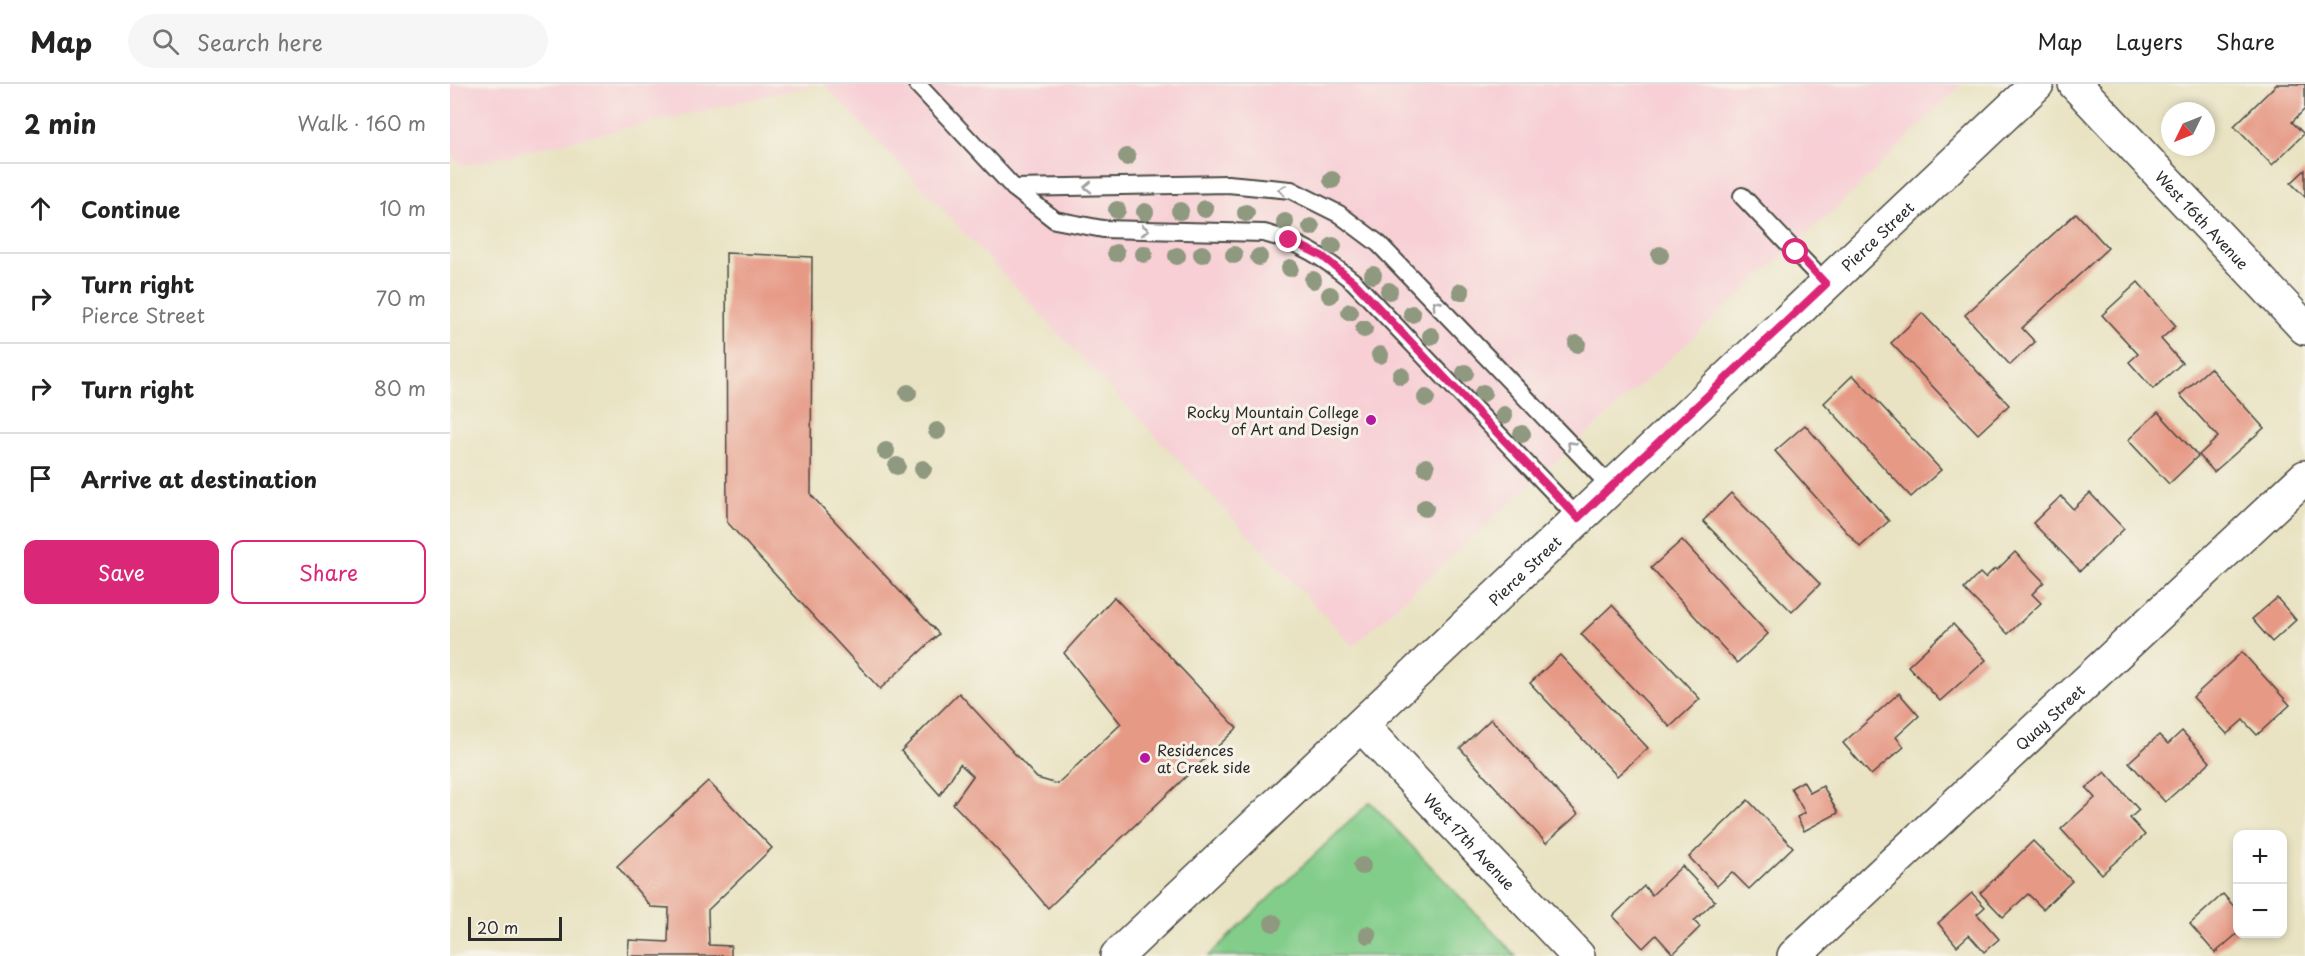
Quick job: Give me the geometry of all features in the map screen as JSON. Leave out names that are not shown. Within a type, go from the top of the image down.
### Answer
[{"type":"street","name":"Pierce Street","points":[[1117,956],[2037,84]]},
{"type":"street","name":"West 16th Avenue","points":[[2075,84],[2305,328]]},
{"type":"street","name":"Quay Street","points":[[1794,956],[2305,477]]},
{"type":"street","name":"West 17th Avenue","points":[[1361,725],[1578,956]]},
{"type":"lane","points":[[917,84],[1014,188],[1055,220],[1103,229],[1264,233],[1289,240],[1322,256],[1354,282],[1578,518]]},
{"type":"lane","points":[[1014,188],[1228,184],[1291,190],[1339,214],[1379,244],[1611,487]]},
{"type":"lane","points":[[1742,196],[1826,284]]},
{"type":"shaded area","points":[[450,84],[819,84],[462,166],[450,153]]},
{"type":"shaded area","name":"Rocky Mountain College of Art and Design","points":[[824,84],[1962,84],[1851,194],[1353,646]]},
{"type":"green space","points":[[1370,802],[1516,956],[1208,956]]},
{"type":"building","points":[[2277,84],[2305,84],[2305,109],[2292,122],[2304,134],[2272,165],[2234,126]]},
{"type":"building","points":[[2305,170],[2305,197],[2291,183]]},
{"type":"building","points":[[2076,213],[2108,248],[2022,328],[2035,342],[2010,365],[1965,315]]},
{"type":"building","points":[[726,253],[812,257],[811,495],[939,634],[880,689],[727,522]]},
{"type":"building","points":[[2138,282],[2176,326],[2161,339],[2182,363],[2153,389],[2129,362],[2138,354],[2102,315]]},
{"type":"building","points":[[1922,313],[2009,405],[1978,434],[1891,343]]},
{"type":"building","points":[[2210,368],[2264,428],[2214,472],[2199,455],[2218,437],[2180,395]]},
{"type":"building","points":[[1853,375],[1941,470],[1911,497],[1824,403]]},
{"type":"building","points":[[2158,412],[2198,456],[2169,484],[2128,440]]},
{"type":"building","points":[[1805,425],[1889,521],[1860,547],[1775,451]]},
{"type":"building","points":[[1731,493],[1820,584],[1792,612],[1703,521]]},
{"type":"building","points":[[2090,493],[2124,529],[2080,571],[2033,523],[2061,496],[2073,509]]},
{"type":"building","points":[[1682,540],[1768,634],[1737,663],[1651,568]]},
{"type":"building","points":[[2015,552],[2044,582],[2032,594],[2041,603],[2008,634],[1964,589],[1980,573],[1985,578],[1995,568],[1997,570]]},
{"type":"building","name":"Residences at Creek side","points":[[1114,597],[1237,728],[1048,908],[1007,860],[953,804],[973,776],[960,764],[940,795],[901,751],[959,693],[1037,778],[1057,784],[1121,724],[1064,653]]},
{"type":"building","points":[[2277,598],[2296,620],[2272,642],[2252,619]]},
{"type":"building","points":[[1612,605],[1700,699],[1670,727],[1581,634]]},
{"type":"building","points":[[1953,624],[1986,660],[1940,701],[1908,666]]},
{"type":"building","points":[[2242,652],[2290,705],[2257,735],[2243,720],[2227,734],[2193,697]]},
{"type":"building","points":[[1560,655],[1648,748],[1617,776],[1530,683]]},
{"type":"building","points":[[1899,693],[1919,716],[1896,737],[1904,747],[1871,775],[1843,743]]},
{"type":"building","points":[[1491,719],[1578,814],[1546,843],[1460,748]]},
{"type":"building","points":[[2182,731],[2210,762],[2165,802],[2129,762],[2159,735],[2168,744]]},
{"type":"building","points":[[2105,772],[2139,810],[2130,818],[2145,835],[2102,874],[2061,829],[2095,798],[2086,788]]},
{"type":"building","points":[[708,781],[772,848],[708,910],[709,945],[731,946],[731,956],[628,956],[629,940],[668,942],[669,908],[651,907],[617,866]]},
{"type":"building","points":[[1803,781],[1810,793],[1823,786],[1838,813],[1804,831],[1797,817],[1805,813],[1791,788]]},
{"type":"building","points":[[1748,800],[1793,847],[1749,889],[1732,872],[1717,886],[1689,857]]},
{"type":"building","points":[[2033,841],[2072,881],[2043,909],[2028,894],[2003,917],[1980,893]]},
{"type":"building","points":[[1682,866],[1715,901],[1694,921],[1700,927],[1673,954],[1656,935],[1643,948],[1613,916],[1644,886],[1652,895]]},
{"type":"building","points":[[1972,893],[1985,907],[1977,914],[1999,939],[1984,952],[1969,935],[1957,946],[1938,923]]},
{"type":"building","points":[[2223,894],[2233,905],[2233,937],[2215,953],[2190,924]]},
{"type":"place","name":"Rocky Mountain College of Art and Design","points":[[1371,420]]},
{"type":"place","name":"Residences at Creek side","points":[[1145,758]]},
{"type":"route","points":[[1289,240],[1322,256],[1354,282],[1578,518],[1826,284],[1796,252]]}]
